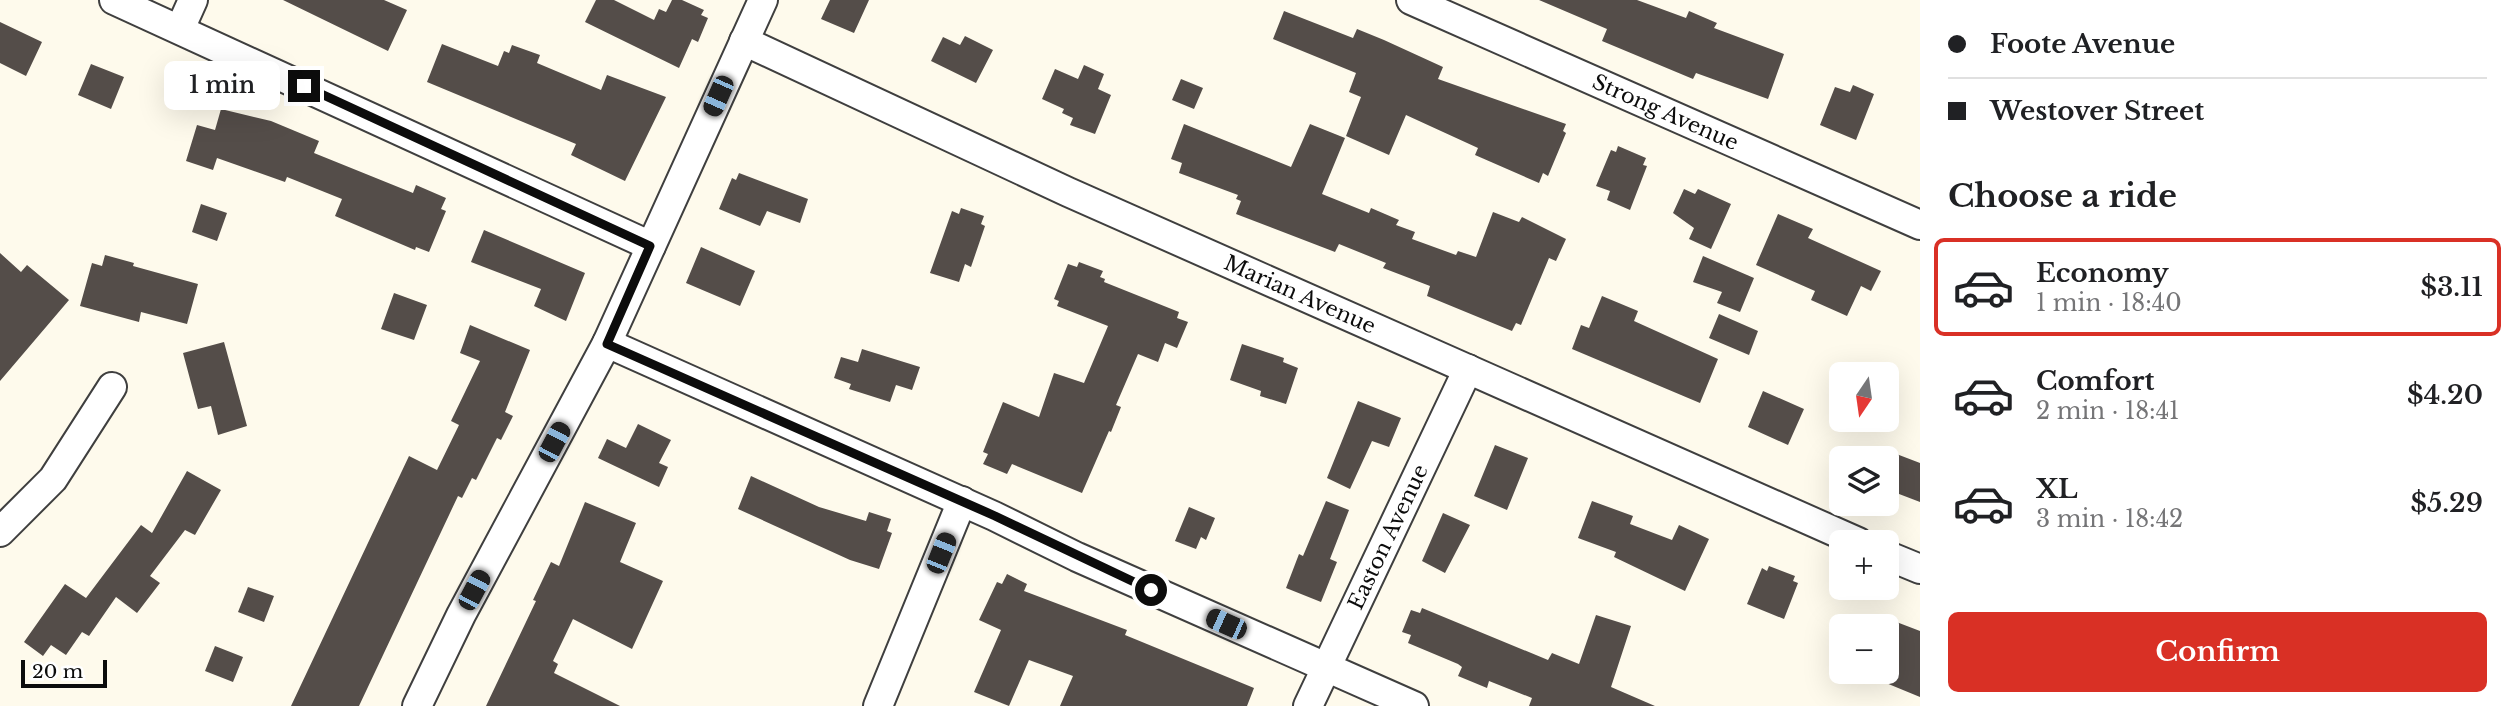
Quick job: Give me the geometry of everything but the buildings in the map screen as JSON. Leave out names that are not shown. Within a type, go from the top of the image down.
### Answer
[{"type":"street","points":[[114,0],[650,246]]},
{"type":"street","points":[[180,29],[193,0]]},
{"type":"street","points":[[417,706],[461,615],[607,344],[764,0]]},
{"type":"street","name":"Strong Avenue","points":[[1411,0],[1920,225]]},
{"type":"street","name":"Marian Avenue","points":[[744,41],[1068,192],[1831,530]]},
{"type":"street","points":[[607,344],[1414,706]]},
{"type":"street","name":"Easton Avenue","points":[[1308,706],[1468,369]]},
{"type":"street","points":[[0,532],[53,480],[112,387]]},
{"type":"street","points":[[878,706],[962,501]]},
{"type":"street","points":[[1899,560],[1920,569]]},
{"type":"route","points":[[304,86],[650,246],[607,344],[995,516],[1151,590]]}]
